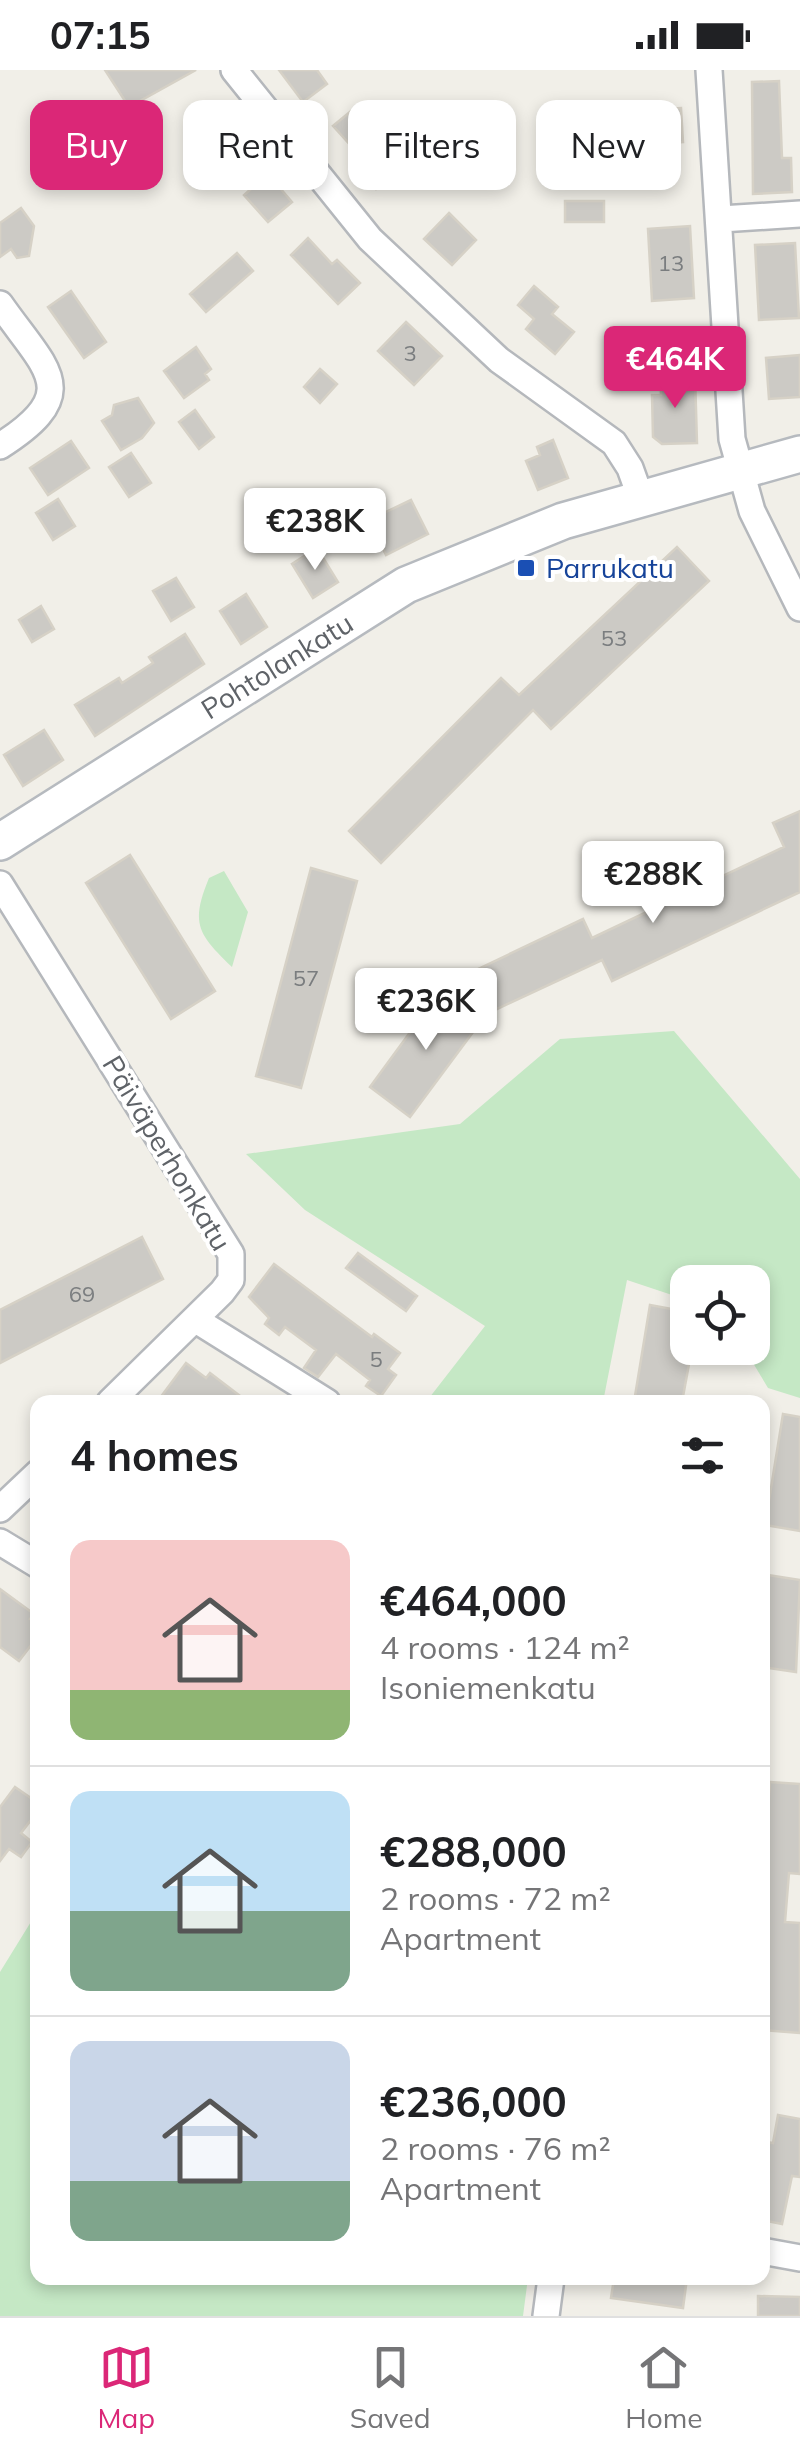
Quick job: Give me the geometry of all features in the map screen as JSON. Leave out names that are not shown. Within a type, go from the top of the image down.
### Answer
[{"type":"main road","name":"Pohtolankatu","points":[[0,842],[406,585],[515,537],[640,496],[800,454]]},
{"type":"street","points":[[234,70],[370,239],[499,360],[614,443],[630,468],[640,496]]},
{"type":"street","points":[[709,70],[732,439],[752,511],[800,608]]},
{"type":"street","points":[[721,219],[800,214]]},
{"type":"street","points":[[0,304],[50,376],[51,396],[36,423],[0,446]]},
{"type":"street","name":"Päiväperhonkatu","points":[[0,884],[231,1254],[230,1280],[196,1320],[117,1395]]},
{"type":"street","points":[[196,1320],[316,1395]]},
{"type":"street","points":[[0,1509],[30,1480]]},
{"type":"street","points":[[0,1542],[30,1559]]},
{"type":"street","points":[[770,2252],[800,2258]]},
{"type":"street","points":[[546,2316],[550,2285]]},
{"type":"green space","points":[[224,871],[248,912],[232,967],[211,946],[199,918],[209,878]]},
{"type":"green space","points":[[674,1031],[800,1179],[800,1398],[768,1388],[754,1365],[770,1365],[770,1265],[670,1265],[670,1294],[627,1280],[604,1395],[431,1395],[485,1326],[305,1210],[246,1154],[460,1124],[560,1039]]},
{"type":"green space","points":[[30,1923],[30,2285],[527,2285],[523,2316],[0,2316],[0,1972]]},
{"type":"building","points":[[105,70],[196,70],[142,100],[124,100]]},
{"type":"building","points":[[279,70],[317,70],[327,84],[302,100]]},
{"type":"building","points":[[779,81],[782,158],[791,158],[792,192],[753,194],[752,82]]},
{"type":"building","points":[[348,114],[348,143],[333,126]]},
{"type":"building","points":[[250,190],[282,190],[292,202],[268,222],[244,195]]},
{"type":"building","points":[[565,201],[604,201],[604,222],[565,222]]},
{"type":"building","points":[[21,208],[34,226],[29,256],[17,258],[11,249],[0,257],[0,223]]},
{"type":"building","points":[[449,213],[476,240],[452,265],[424,239]]},
{"type":"building","points":[[690,226],[694,298],[652,301],[648,229]]},
{"type":"building","points":[[308,238],[332,264],[337,260],[360,283],[338,304],[291,255]]},
{"type":"building","points":[[795,243],[799,318],[759,320],[755,245]]},
{"type":"building","points":[[237,253],[253,271],[206,312],[190,294]]},
{"type":"building","points":[[534,286],[558,307],[552,314],[574,332],[555,354],[526,329],[534,319],[518,305]]},
{"type":"building","points":[[71,291],[106,342],[84,358],[48,307]]},
{"type":"building","points":[[406,322],[442,356],[414,385],[378,351]]},
{"type":"building","points":[[196,347],[211,369],[205,374],[209,380],[184,398],[164,371]]},
{"type":"building","points":[[800,355],[800,397],[769,399],[766,358]]},
{"type":"building","points":[[320,369],[337,384],[320,403],[304,387]]},
{"type":"building","points":[[695,375],[697,443],[662,444],[653,437],[652,395],[661,395],[660,376]]},
{"type":"building","points":[[138,398],[154,423],[142,438],[121,450],[102,421],[112,415],[114,405]]},
{"type":"building","points":[[195,410],[214,437],[199,449],[179,422]]},
{"type":"building","points":[[553,440],[568,478],[538,490],[526,461],[540,455],[537,447]]},
{"type":"building","points":[[71,441],[89,468],[48,495],[30,468]]},
{"type":"building","points":[[131,453],[151,483],[129,497],[109,467]]},
{"type":"building","points":[[58,499],[75,526],[53,540],[36,513]]},
{"type":"building","points":[[411,500],[428,534],[386,555],[369,520]]},
{"type":"building","points":[[677,547],[709,581],[551,729],[533,710],[381,863],[349,831],[501,678],[519,695]]},
{"type":"building","points":[[317,548],[338,582],[313,598],[292,564]]},
{"type":"building","points":[[176,578],[194,607],[171,621],[153,591]]},
{"type":"building","points":[[246,594],[267,627],[241,644],[220,611]]},
{"type":"building","points":[[41,606],[54,629],[32,642],[19,620]]},
{"type":"building","points":[[185,634],[204,664],[95,736],[75,705],[153,663],[149,657]]},
{"type":"building","points":[[44,730],[63,760],[23,786],[4,755]]},
{"type":"building","points":[[800,811],[800,892],[612,981],[602,960],[497,1009],[478,969],[583,919],[592,938],[784,847],[773,823]]},
{"type":"building","points":[[130,855],[215,991],[171,1019],[86,883]]},
{"type":"building","points":[[311,868],[357,881],[301,1088],[256,1076]]},
{"type":"building","points":[[441,990],[482,1020],[410,1117],[370,1087]]},
{"type":"building","points":[[142,1237],[163,1279],[0,1363],[0,1310]]},
{"type":"building","points":[[358,1253],[417,1296],[406,1311],[346,1268]]},
{"type":"building","points":[[274,1264],[372,1337],[374,1334],[400,1353],[388,1369],[396,1375],[380,1395],[366,1386],[370,1380],[336,1354],[318,1377],[304,1368],[316,1350],[285,1327],[279,1335],[265,1324],[269,1318],[249,1297]]},
{"type":"building","points":[[650,1305],[670,1309],[670,1365],[689,1365],[683,1395],[635,1395]]},
{"type":"building","points":[[186,1363],[206,1378],[210,1373],[239,1395],[162,1395]]},
{"type":"building","points":[[783,1414],[800,1417],[800,1531],[770,1526],[770,1494]]},
{"type":"building","points":[[770,1575],[800,1580],[796,1672],[770,1668]]},
{"type":"building","points":[[0,1589],[30,1611],[30,1647],[19,1661],[0,1647]]},
{"type":"building","points":[[770,1782],[800,1784],[800,1874],[789,1873],[785,1922],[800,1923],[800,2033],[770,2031]]},
{"type":"building","points":[[15,1787],[30,1797],[30,1821],[21,1833],[30,1845],[21,1857],[9,1849],[0,1861],[0,1807]]},
{"type":"building","points":[[778,2115],[800,2119],[800,2177],[792,2176],[782,2224],[770,2222],[770,2143],[773,2143]]},
{"type":"building","points":[[613,2285],[686,2285],[683,2308],[611,2298]]},
{"type":"building","points":[[758,2296],[800,2297],[800,2316],[758,2316]]},
{"type":"place","name":"Parrukatu","points":[[526,568]]}]
